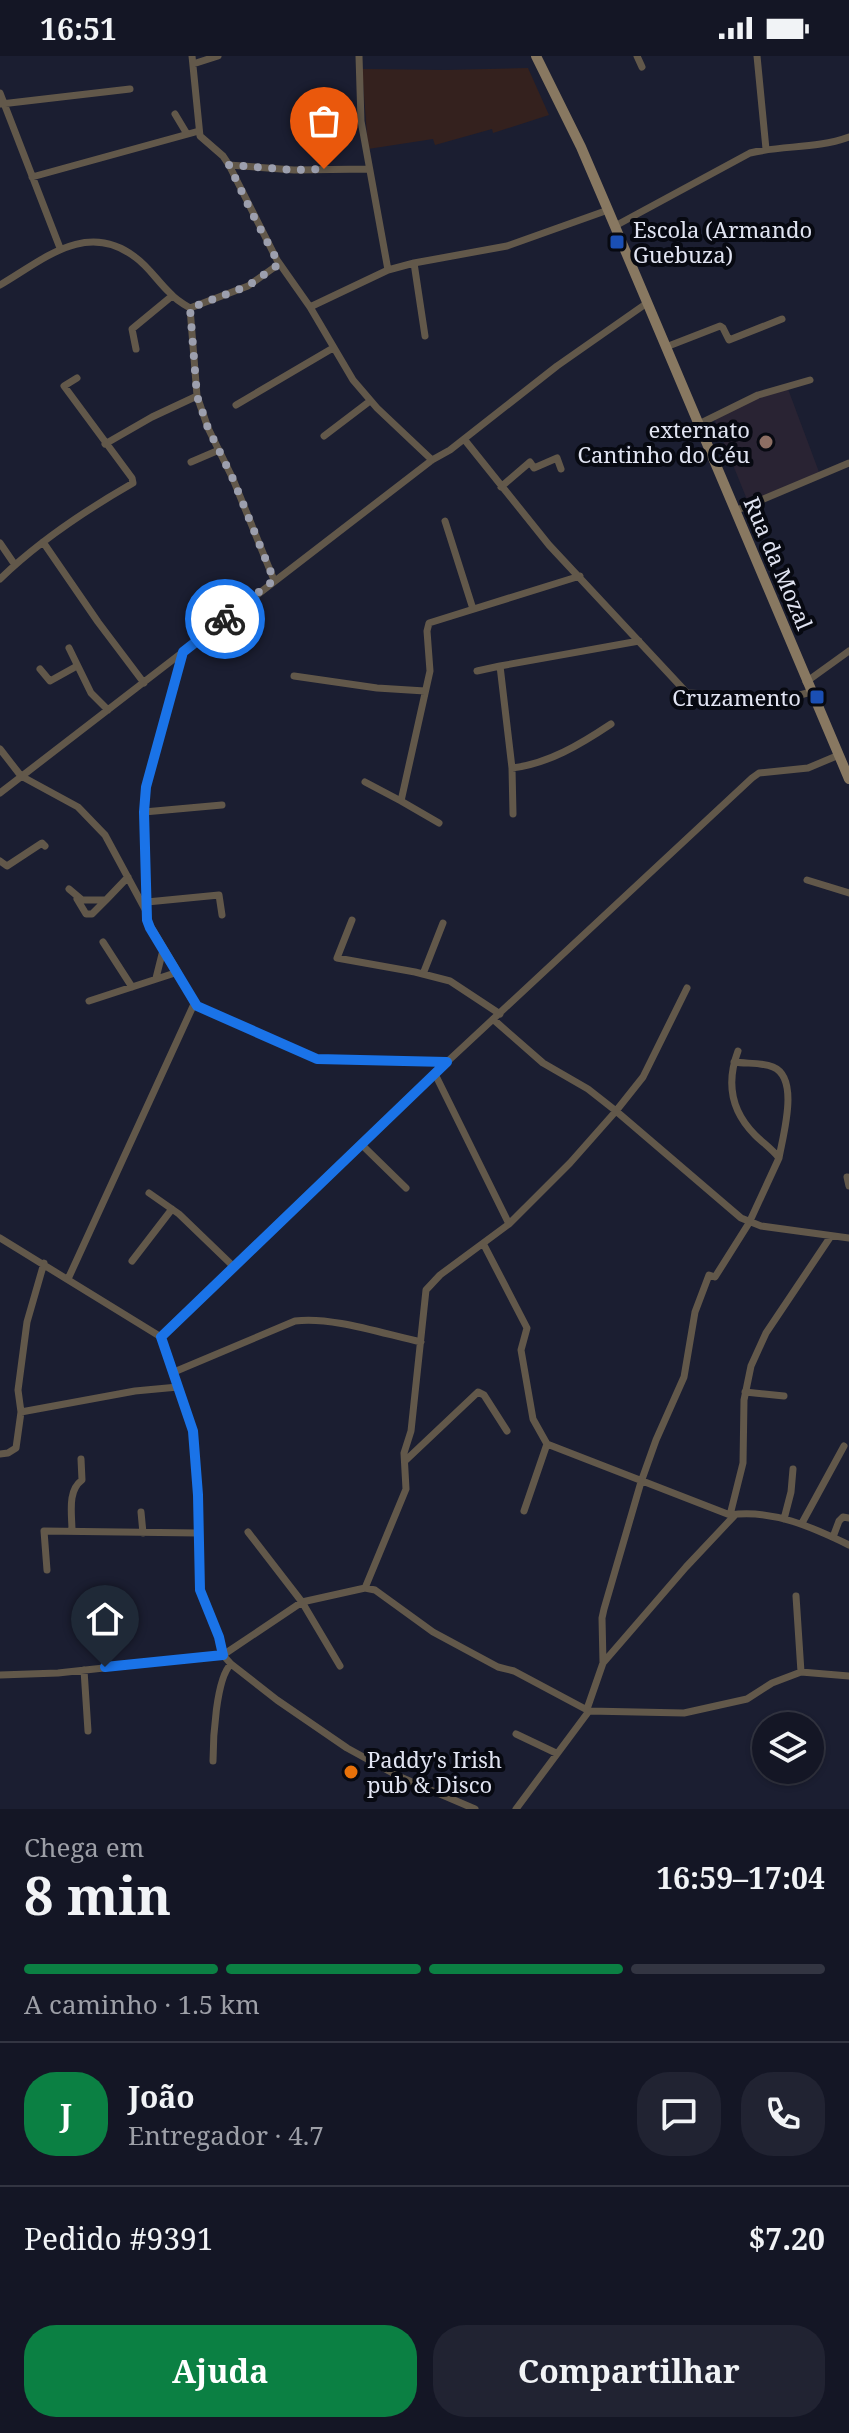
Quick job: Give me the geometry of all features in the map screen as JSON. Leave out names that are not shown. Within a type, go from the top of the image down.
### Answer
[{"type":"main road","name":"Rua da Mozal","points":[[536,56],[581,147],[848,774]]},
{"type":"street","points":[[218,56],[192,60],[199,131],[229,165],[279,264],[310,307],[353,380],[370,401],[432,460]]},
{"type":"street","points":[[359,56],[361,121],[388,270]]},
{"type":"street","points":[[637,56],[642,67]]},
{"type":"street","points":[[757,56],[766,149]]},
{"type":"street","points":[[2,104],[130,89]]},
{"type":"street","points":[[0,93],[60,248]]},
{"type":"street","points":[[175,114],[187,134]]},
{"type":"street","points":[[32,177],[199,131]]},
{"type":"street","points":[[615,226],[750,153],[816,146],[849,137]]},
{"type":"street","points":[[229,165],[294,170],[368,169]]},
{"type":"street","points":[[310,307],[388,270],[507,246],[608,210]]},
{"type":"street","points":[[0,285],[60,248],[97,242],[118,247],[136,257],[172,296],[190,308]]},
{"type":"street","points":[[414,263],[425,336]]},
{"type":"street","points":[[190,308],[248,286],[279,264]]},
{"type":"street","points":[[136,349],[132,329],[172,296]]},
{"type":"street","points":[[0,793],[432,460],[647,303]]},
{"type":"street","points":[[190,308],[197,396],[274,580]]},
{"type":"street","points":[[666,347],[720,326],[729,340],[782,319]]},
{"type":"street","points":[[236,405],[333,348]]},
{"type":"street","points":[[0,579],[43,542],[101,501],[133,483],[64,386],[77,378]]},
{"type":"street","points":[[699,424],[758,395],[810,380]]},
{"type":"street","points":[[105,444],[197,396]]},
{"type":"street","points":[[324,436],[370,401]]},
{"type":"street","points":[[464,439],[549,545],[687,693],[789,698],[809,687],[849,651]]},
{"type":"street","points":[[191,462],[219,450]]},
{"type":"street","points":[[501,487],[530,462],[534,468],[557,458],[561,469]]},
{"type":"street","points":[[735,511],[849,463]]},
{"type":"street","points":[[445,521],[473,609]]},
{"type":"street","points":[[43,542],[144,683]]},
{"type":"street","points":[[0,543],[15,565]]},
{"type":"street","points":[[401,801],[430,671],[429,623],[580,576]]},
{"type":"street","points":[[477,671],[639,641]]},
{"type":"street","points":[[69,648],[91,693],[108,710]]},
{"type":"street","points":[[183,652],[146,787],[147,912],[150,928],[194,1004],[317,1059],[447,1062]]},
{"type":"street","points":[[40,669],[50,681],[77,666]]},
{"type":"street","points":[[500,666],[512,768],[513,814]]},
{"type":"street","points":[[294,676],[364,687],[425,691]]},
{"type":"street","points":[[512,768],[573,749],[611,724]]},
{"type":"street","points":[[0,749],[21,776],[78,807],[105,835],[147,912]]},
{"type":"street","points":[[161,1337],[447,1062],[752,778],[759,773],[808,768],[839,755]]},
{"type":"street","points":[[365,782],[439,823]]},
{"type":"street","points":[[144,812],[222,805]]},
{"type":"street","points":[[0,861],[7,866],[42,843],[45,846]]},
{"type":"street","points":[[69,889],[86,914],[92,914],[128,877]]},
{"type":"street","points":[[807,880],[849,893]]},
{"type":"street","points":[[147,902],[219,895],[222,915]]},
{"type":"street","points":[[76,897],[106,900]]},
{"type":"street","points":[[352,920],[337,958],[423,974],[453,983],[497,1017],[543,1063],[588,1089],[749,1223],[849,1238]]},
{"type":"street","points":[[423,974],[443,923]]},
{"type":"street","points":[[103,942],[132,987]]},
{"type":"street","points":[[156,978],[163,950]]},
{"type":"street","points":[[89,1001],[178,972]]},
{"type":"street","points":[[365,1588],[406,1489],[404,1453],[411,1431],[426,1290],[440,1275],[509,1224],[616,1111],[643,1077],[687,988]]},
{"type":"street","points":[[68,1279],[194,1004]]},
{"type":"street","points":[[738,1051],[730,1084],[734,1106],[751,1131],[779,1158]]},
{"type":"street","points":[[516,1809],[588,1710],[603,1663],[602,1618],[641,1482],[684,1377],[695,1312],[709,1275],[715,1277],[749,1223],[779,1158],[788,1101],[787,1082],[782,1073],[772,1067],[734,1062]]},
{"type":"street","points":[[435,1074],[509,1224]]},
{"type":"street","points":[[362,1145],[406,1188]]},
{"type":"street","points":[[149,1193],[172,1209],[234,1267]]},
{"type":"street","points":[[132,1261],[172,1209]]},
{"type":"street","points":[[603,1663],[732,1515],[743,1463],[745,1392],[751,1366],[766,1333],[831,1236]]},
{"type":"street","points":[[0,1238],[161,1337],[193,1431],[200,1590],[223,1655],[347,1748],[398,1776],[475,1809]]},
{"type":"street","points":[[484,1245],[527,1328],[522,1343],[523,1362],[533,1419],[547,1444],[732,1515],[745,1513],[802,1523],[849,1545]]},
{"type":"street","points":[[0,1454],[16,1448],[21,1412],[18,1390],[27,1322],[44,1263]]},
{"type":"street","points":[[174,1372],[303,1320],[327,1321],[421,1342]]},
{"type":"street","points":[[21,1412],[135,1391],[178,1387]]},
{"type":"street","points":[[405,1461],[478,1392],[484,1395],[507,1431]]},
{"type":"street","points":[[745,1392],[784,1396]]},
{"type":"street","points":[[524,1511],[547,1444]]},
{"type":"street","points":[[802,1523],[844,1446]]},
{"type":"street","points":[[72,1531],[73,1492],[82,1480],[81,1459]]},
{"type":"street","points":[[784,1519],[793,1469]]},
{"type":"street","points":[[141,1512],[143,1533]]},
{"type":"street","points":[[833,1537],[839,1521],[843,1517],[849,1518]]},
{"type":"street","points":[[47,1570],[43,1532],[198,1533]]},
{"type":"street","points":[[248,1532],[302,1602],[340,1666]]},
{"type":"street","points":[[0,1675],[84,1670],[223,1655],[302,1602],[365,1588],[375,1590],[433,1632],[588,1710],[668,1713],[707,1709],[747,1699],[772,1683],[801,1672],[849,1676]]},
{"type":"street","points":[[796,1596],[801,1672]]},
{"type":"street","points":[[213,1761],[223,1675],[231,1664]]},
{"type":"street","points":[[84,1670],[88,1731]]},
{"type":"street","points":[[516,1734],[556,1753]]},
{"type":"shaded area","points":[[528,68],[549,115],[493,133],[492,129],[435,145],[433,139],[368,149],[362,69]]},
{"type":"shaded area","name":"externato Cantinho do Céu","points":[[788,389],[819,472],[748,502],[714,418],[754,399]]},
{"type":"way so far","points":[[225,619],[274,580],[197,396],[190,308],[248,286],[279,264],[229,165],[324,169]]},
{"type":"place","name":"Escola (Armando Guebuza)","points":[[617,242]]},
{"type":"place","name":"externato Cantinho do Céu","points":[[766,442]]},
{"type":"place","name":"Cruzamento","points":[[817,697]]},
{"type":"place","name":"Paddy's Irish pub & Disco","points":[[351,1772]]},
{"type":"route","points":[[105,1667],[223,1655],[200,1590],[193,1431],[161,1337],[447,1062],[317,1059],[197,1006],[150,928],[147,920],[146,787],[183,652],[225,619]]}]
